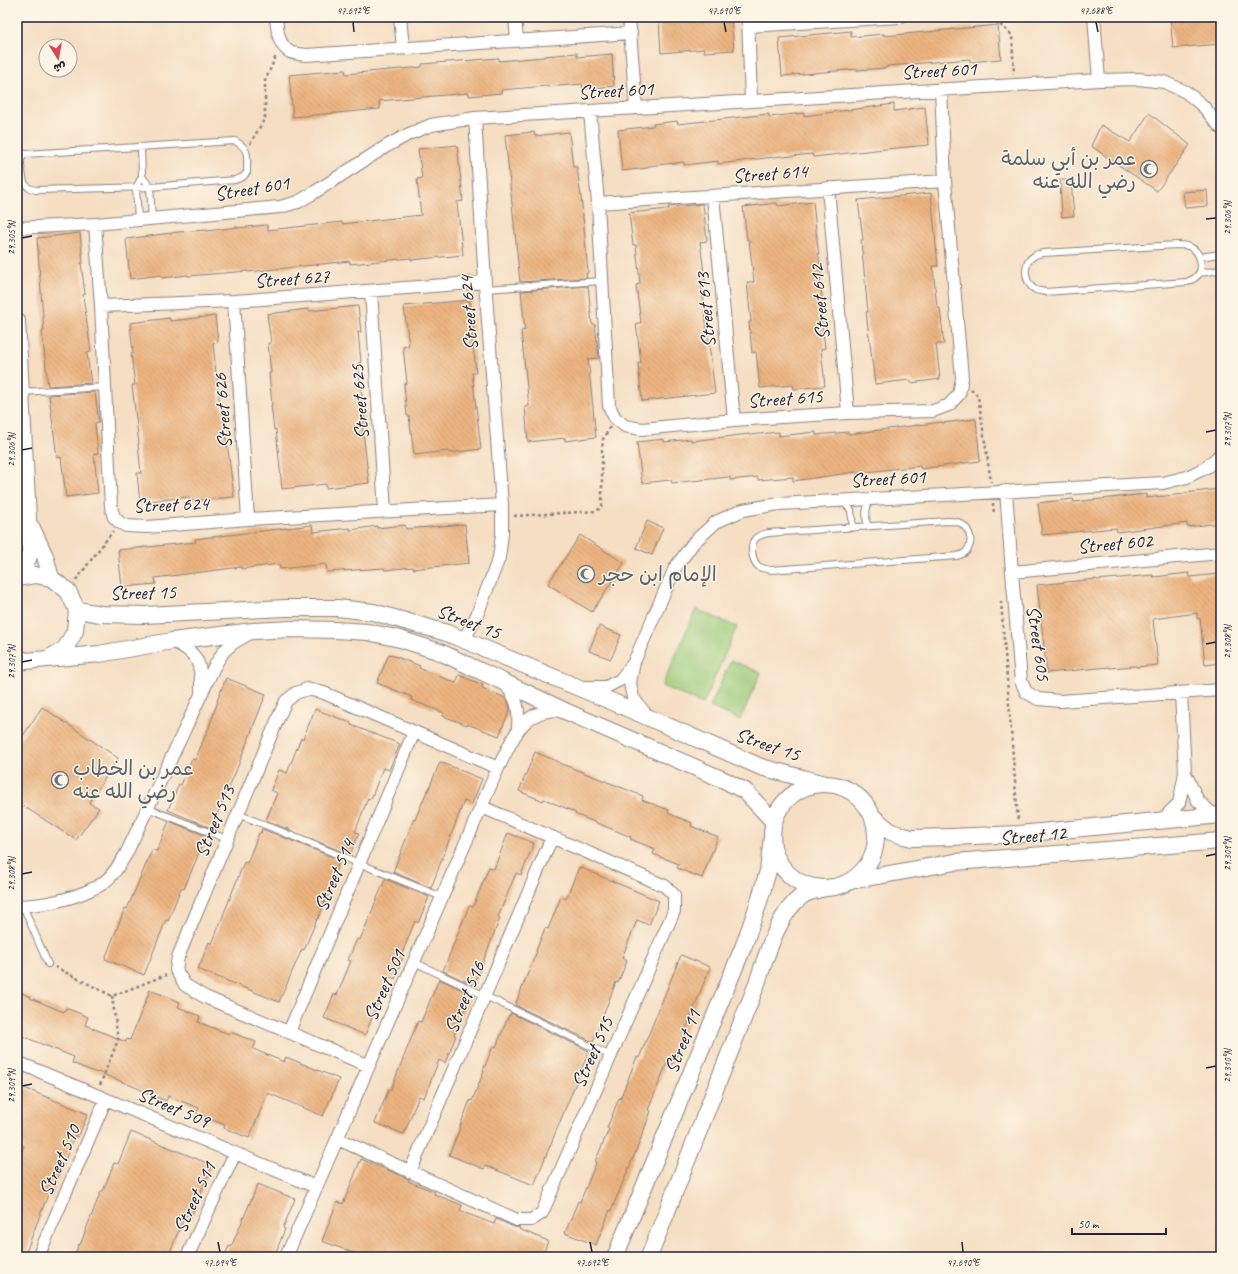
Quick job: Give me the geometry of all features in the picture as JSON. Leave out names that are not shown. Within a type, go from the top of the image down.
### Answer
[{"type":"street","points":[[276,17],[277,31],[281,44],[290,52],[306,55],[631,33]]},
{"type":"street","points":[[400,17],[403,48]]},
{"type":"street","points":[[515,17],[517,40]]},
{"type":"street","points":[[629,17],[636,108]]},
{"type":"street","points":[[751,101],[748,22],[900,17]]},
{"type":"street","points":[[1094,17],[1099,80]]},
{"type":"street","name":"Street 601","points":[[17,228],[95,224],[280,207],[298,202],[385,147],[409,134],[431,126],[476,118],[941,89],[1139,79],[1164,82],[1186,92],[1203,106],[1221,128]]},
{"type":"street","name":"Street 615","points":[[615,418],[625,426],[642,428],[734,420],[848,413],[933,411],[949,405],[959,394],[962,378],[945,181],[941,89]]},
{"type":"street","points":[[590,111],[598,203],[609,406],[615,418]]},
{"type":"street","name":"Street 624","points":[[464,640],[477,615],[499,558],[502,534],[502,511],[485,286],[476,118]]},
{"type":"street","name":"Street 614","points":[[598,203],[945,181]]},
{"type":"street","name":"Street 612","points":[[828,188],[848,413]]},
{"type":"street","name":"Street 613","points":[[713,196],[734,420]]},
{"type":"street","name":"Street 624","points":[[95,224],[102,306],[111,507],[114,517],[119,522],[126,526],[147,527],[385,510],[502,511]]},
{"type":"street","name":"Street 627","points":[[102,306],[234,301],[371,291],[485,286]]},
{"type":"street","name":"Street 625","points":[[371,291],[385,510]]},
{"type":"street","name":"Street 626","points":[[234,301],[248,519]]},
{"type":"street","points":[[17,321],[30,553],[18,578]]},
{"type":"street","name":"Street 601","points":[[649,718],[633,698],[630,683],[634,662],[675,568],[694,542],[716,522],[743,510],[779,504],[1163,483],[1187,477],[1207,467],[1221,454]]},
{"type":"street","name":"Street 605","points":[[1006,491],[1021,681],[1026,692],[1038,699],[1060,701],[1221,690]]},
{"type":"street","points":[[28,520],[45,556],[51,578]]},
{"type":"street","name":"Street 602","points":[[1012,572],[1221,553]]},
{"type":"street","points":[[18,578],[35,575],[51,578],[68,591],[77,610],[75,631],[64,649],[46,660]]},
{"type":"street","name":"Street 15","points":[[77,610],[101,614],[144,615],[286,608],[337,608],[373,612],[447,633],[649,718],[761,768],[825,784]]},
{"type":"street","name":"Street 15","points":[[17,657],[26,661],[46,660],[99,654],[172,641],[253,631],[291,629],[368,632],[400,639],[440,652],[504,683],[724,780],[745,791],[773,829]]},
{"type":"street","points":[[20,906],[66,900],[103,883],[116,871],[126,854],[201,694],[224,651],[233,643],[253,631]]},
{"type":"street","points":[[172,641],[184,646],[194,654],[200,665],[202,677],[201,694]]},
{"type":"street","name":"Street 601","points":[[576,687],[606,687],[620,680],[634,662]]},
{"type":"street","name":"Street 501","points":[[504,683],[512,692],[517,703],[519,715],[518,728]]},
{"type":"street","name":"Street 513","points":[[176,970],[178,957],[286,700],[296,693],[307,689],[324,693],[498,768]]},
{"type":"street","points":[[1162,820],[1180,803],[1185,773],[1181,693]]},
{"type":"street","name":"Street 501","points":[[286,1257],[498,768],[518,728],[529,718],[539,713],[550,710],[565,710]]},
{"type":"street","name":"Street 514","points":[[289,1032],[414,732]]},
{"type":"street","points":[[1185,773],[1198,801],[1218,816]]},
{"type":"street","points":[[649,1257],[756,986],[771,943],[782,920],[802,895],[825,888],[838,886],[850,881],[862,872],[871,860],[876,846],[876,831],[873,817],[865,804],[854,793],[840,787],[825,784],[808,787],[793,795],[781,807],[773,829],[775,853],[782,867],[794,878],[809,886],[825,888]]},
{"type":"street","name":"Street 515","points":[[338,1139],[517,1220],[531,1220],[542,1213],[674,911],[674,895],[665,886],[482,807]]},
{"type":"street","name":"Street 12","points":[[873,817],[891,832],[912,838],[1019,834],[1218,816]]},
{"type":"street","name":"Street 11","points":[[615,1257],[744,945],[768,871],[773,829]]},
{"type":"street","name":"Street 516","points":[[410,1172],[552,837]]},
{"type":"street","name":"Street 12","points":[[850,881],[955,862],[1221,841]]},
{"type":"street","points":[[176,970],[185,985],[205,997],[369,1066]]},
{"type":"street","name":"Street 509","points":[[17,1062],[316,1187]]},
{"type":"street","name":"Street 510","points":[[38,1257],[101,1097]]},
{"type":"street","name":"Street 511","points":[[187,1257],[235,1153]]},
{"type":"street","points":[[624,1257],[638,1225],[646,1183]]},
{"type":"lane","points":[[17,152],[25,154],[235,140],[243,145],[246,151],[248,172],[235,180],[136,188],[36,190],[29,188],[24,183],[20,166],[21,159],[25,154]]},
{"type":"lane","points":[[138,220],[136,188],[142,176],[141,147]]},
{"type":"lane","points":[[142,176],[150,187],[152,219]]},
{"type":"lane","points":[[1178,244],[1191,247],[1199,256],[1199,273],[1193,279],[1182,283],[1045,292],[1036,290],[1031,285],[1027,279],[1026,270],[1028,261],[1034,256],[1043,253],[1178,244]]},
{"type":"lane","points":[[1199,256],[1221,254]]},
{"type":"lane","points":[[1199,273],[1221,270]]},
{"type":"lane","points":[[485,286],[602,282]]},
{"type":"lane","points":[[21,392],[105,387]]},
{"type":"lane","points":[[867,526],[866,510],[871,498]]},
{"type":"lane","points":[[841,500],[851,510],[853,528]]},
{"type":"lane","points":[[948,521],[957,522],[969,531],[970,544],[964,554],[957,556],[771,570],[758,566],[752,552],[753,543],[756,538],[762,535],[853,528],[948,521]]},
{"type":"lane","points":[[148,808],[227,839]]},
{"type":"lane","points":[[238,814],[442,897]]},
{"type":"lane","points":[[20,906],[48,964]]},
{"type":"lane","points":[[414,962],[610,1056]]},
{"type":"path","points":[[991,17],[1012,35],[1014,85]]},
{"type":"path","points":[[246,151],[265,118],[265,81],[281,44]]},
{"type":"path","points":[[962,378],[978,396],[994,516]]},
{"type":"path","points":[[502,511],[597,511],[602,506],[603,439],[615,418]]},
{"type":"path","points":[[68,591],[119,522]]},
{"type":"path","points":[[1000,595],[1019,834]]},
{"type":"path","points":[[48,964],[112,996],[176,970]]},
{"type":"path","points":[[101,1097],[118,1040],[112,996]]},
{"type":"green space","points":[[696,609],[737,627],[703,704],[662,686]]},
{"type":"green space","points":[[731,660],[761,673],[740,720],[710,707]]},
{"type":"building","points":[[691,17],[731,17],[734,50],[704,52],[704,49],[661,53],[659,20]]},
{"type":"building","points":[[1170,17],[1221,17],[1221,44],[1173,48]]},
{"type":"building","points":[[998,25],[1001,59],[970,62],[970,59],[887,66],[887,68],[857,69],[782,76],[779,38],[851,31],[851,37],[884,34],[884,36]]},
{"type":"building","points":[[577,53],[577,57],[612,54],[614,86],[583,89],[582,84],[547,86],[501,90],[502,93],[469,96],[469,93],[379,101],[380,109],[293,117],[289,75],[345,70],[346,74],[422,67],[422,64],[499,58],[499,61]]},
{"type":"building","points":[[894,104],[894,111],[925,107],[929,145],[813,157],[812,154],[782,156],[718,164],[718,161],[684,165],[684,162],[648,166],[648,168],[622,171],[618,130],[653,126],[653,124],[677,121],[678,124],[769,114],[769,117],[804,113],[804,116]]},
{"type":"building","name":"عمر بن أبي سلمة رضي الله عنه","points":[[1149,113],[1190,145],[1157,191],[1091,146],[1101,125],[1130,142]]},
{"type":"building","points":[[534,132],[535,136],[569,132],[573,167],[577,167],[582,205],[588,273],[586,273],[587,278],[520,282],[505,135]]},
{"type":"building","points":[[457,145],[463,201],[457,202],[463,255],[350,264],[350,261],[248,272],[162,278],[161,275],[130,279],[126,239],[179,232],[207,231],[237,227],[267,225],[268,230],[342,222],[342,224],[421,215],[417,179],[422,178],[418,149]]},
{"type":"building","points":[[1060,180],[1071,180],[1074,216],[1062,217]]},
{"type":"building","points":[[1207,190],[1208,206],[1185,208],[1183,192]]},
{"type":"building","points":[[931,193],[938,266],[933,266],[937,308],[940,308],[944,344],[936,344],[940,379],[911,383],[910,380],[875,384],[866,312],[868,312],[861,240],[863,240],[858,200]]},
{"type":"building","points":[[813,202],[821,276],[823,309],[820,309],[825,348],[821,349],[825,386],[794,389],[793,385],[760,388],[756,352],[752,353],[749,322],[751,322],[747,282],[754,282],[743,207],[777,203],[778,206]]},
{"type":"building","points":[[703,204],[707,241],[700,242],[705,280],[701,281],[715,393],[642,401],[638,363],[641,363],[636,323],[641,323],[636,285],[640,284],[636,245],[633,245],[629,213],[669,209],[668,207]]},
{"type":"building","points":[[80,233],[83,263],[81,263],[85,294],[83,295],[91,352],[87,353],[91,383],[48,386],[42,331],[44,331],[37,238]]},
{"type":"building","points":[[588,286],[592,324],[595,324],[599,358],[588,359],[596,437],[565,441],[565,438],[528,442],[525,407],[529,406],[521,331],[525,330],[521,291]]},
{"type":"building","points":[[470,300],[474,334],[472,335],[476,373],[472,373],[481,449],[414,455],[409,416],[407,416],[404,384],[407,383],[403,347],[409,346],[404,306]]},
{"type":"building","points":[[358,306],[361,332],[358,332],[361,362],[358,363],[365,422],[362,422],[369,483],[326,488],[326,484],[282,489],[276,429],[274,430],[271,405],[269,373],[271,373],[268,343],[271,343],[267,314],[308,309],[309,311]]},
{"type":"building","points":[[215,316],[218,342],[213,343],[216,373],[234,497],[190,501],[189,497],[140,502],[137,473],[141,473],[132,385],[135,385],[131,354],[133,354],[130,323],[170,318],[170,321]]},
{"type":"building","points":[[95,392],[99,422],[95,423],[98,453],[94,454],[98,493],[66,497],[61,457],[57,458],[49,395]]},
{"type":"building","points":[[976,419],[980,461],[921,469],[920,466],[856,472],[793,481],[793,477],[758,480],[758,477],[730,480],[730,477],[672,483],[671,480],[642,483],[637,442],[664,439],[664,442],[691,439],[691,441],[779,432],[779,436],[816,432],[816,435],[848,432],[849,434]]},
{"type":"building","points":[[1220,489],[1221,523],[1187,527],[1187,523],[1117,532],[1116,528],[1042,535],[1038,503],[1073,499],[1074,502],[1146,494],[1146,498]]},
{"type":"building","points":[[647,521],[663,528],[652,555],[636,548]]},
{"type":"building","points":[[465,524],[469,563],[413,569],[413,567],[385,570],[384,568],[327,572],[326,564],[280,569],[279,564],[241,569],[241,567],[155,578],[156,584],[122,587],[118,550],[196,542],[195,539],[312,525],[313,532],[350,528],[350,530],[377,526],[377,528],[405,525],[406,529]]},
{"type":"building","name":"الإمام ابن حجر","points":[[580,535],[624,563],[592,612],[548,584]]},
{"type":"building","points":[[1189,573],[1190,577],[1219,574],[1221,595],[1221,663],[1205,665],[1200,618],[1197,619],[1197,613],[1153,619],[1158,665],[1110,667],[1047,673],[1037,585],[1096,579],[1153,575],[1153,577]]},
{"type":"building","points":[[599,626],[621,635],[611,659],[589,651]]},
{"type":"building","points":[[389,654],[420,666],[419,668],[456,683],[459,675],[483,685],[482,688],[506,698],[510,709],[499,736],[443,716],[444,713],[411,700],[412,697],[377,683]]},
{"type":"building","points":[[226,678],[266,694],[236,771],[211,828],[168,810],[192,759],[195,760],[209,727]]},
{"type":"building","name":"عمر بن الخطاب رضي الله عنه","points":[[42,707],[118,758],[89,803],[99,808],[76,840],[17,802],[17,745]]},
{"type":"building","points":[[315,709],[400,744],[389,770],[383,768],[371,799],[368,798],[355,832],[359,833],[350,855],[266,820],[277,793],[271,790],[279,770],[287,773],[301,738],[303,739]]},
{"type":"building","points":[[535,752],[643,796],[642,800],[669,810],[668,813],[692,823],[691,826],[718,837],[702,878],[677,868],[679,864],[653,854],[655,849],[630,839],[631,837],[575,814],[575,812],[544,799],[543,801],[519,791]]},
{"type":"building","points":[[440,762],[482,779],[472,804],[464,801],[431,888],[393,872],[414,819],[415,820]]},
{"type":"building","points":[[169,821],[206,836],[184,889],[181,888],[168,921],[166,920],[144,975],[105,959],[125,908],[127,909],[152,850],[157,851]]},
{"type":"building","points":[[262,829],[340,860],[318,919],[304,950],[302,949],[279,1002],[198,969],[209,942],[212,944],[244,862],[247,863]]},
{"type":"building","points":[[508,833],[534,843],[521,875],[516,873],[498,917],[500,918],[474,985],[443,971],[469,906],[473,907],[489,867],[494,869]]},
{"type":"building","points":[[579,867],[659,901],[649,925],[637,920],[622,958],[627,961],[618,983],[616,982],[593,1042],[515,1005],[545,928],[548,929],[561,897],[566,899]]},
{"type":"building","points":[[385,879],[429,897],[418,923],[415,921],[401,956],[403,957],[395,979],[389,976],[365,1035],[324,1018],[334,994],[337,995],[351,961],[348,960],[357,939],[360,940]]},
{"type":"building","points":[[681,955],[710,967],[672,1065],[667,1063],[648,1110],[651,1111],[638,1146],[596,1245],[565,1233],[596,1163],[595,1162],[609,1129],[607,1128],[619,1098],[620,1099],[637,1057],[639,1058]]},
{"type":"building","points":[[439,979],[471,994],[454,1035],[456,1036],[445,1063],[439,1060],[424,1098],[419,1096],[404,1134],[375,1123],[389,1089],[391,1089],[418,1021],[421,1022]]},
{"type":"building","points":[[150,990],[180,1002],[178,1007],[200,1016],[198,1022],[229,1034],[230,1032],[256,1042],[253,1049],[284,1062],[286,1057],[339,1079],[323,1116],[268,1093],[249,1138],[224,1128],[225,1125],[196,1113],[199,1108],[168,1096],[166,1101],[98,1072],[97,1073],[72,1063],[74,1057],[17,1034],[17,991],[64,1012],[66,1008],[88,1017],[85,1025],[126,1042],[127,1039],[130,1040]]},
{"type":"building","points":[[511,1013],[589,1051],[534,1185],[486,1166],[484,1169],[449,1155],[493,1046],[496,1047]]},
{"type":"building","points":[[17,1085],[88,1114],[78,1137],[75,1135],[52,1193],[49,1192],[24,1257],[17,1257],[17,1163],[24,1146],[17,1143]]},
{"type":"building","points":[[131,1132],[212,1165],[191,1217],[185,1215],[168,1257],[74,1257],[101,1191],[103,1191],[114,1163],[118,1164]]},
{"type":"building","points":[[361,1159],[409,1179],[408,1181],[435,1192],[434,1194],[462,1205],[460,1211],[494,1224],[496,1219],[548,1241],[542,1257],[364,1257],[322,1241],[337,1202],[343,1204]]},
{"type":"building","points":[[258,1184],[295,1199],[283,1228],[285,1229],[274,1257],[224,1257],[229,1246],[231,1247]]},
{"type":"place","name":"عمر بن أبي سلمة رضي الله عنه","points":[[1149,169]]},
{"type":"place","name":"الإمام ابن حجر","points":[[586,574]]},
{"type":"place","name":"عمر بن الخطاب رضي الله عنه","points":[[60,780]]}]
